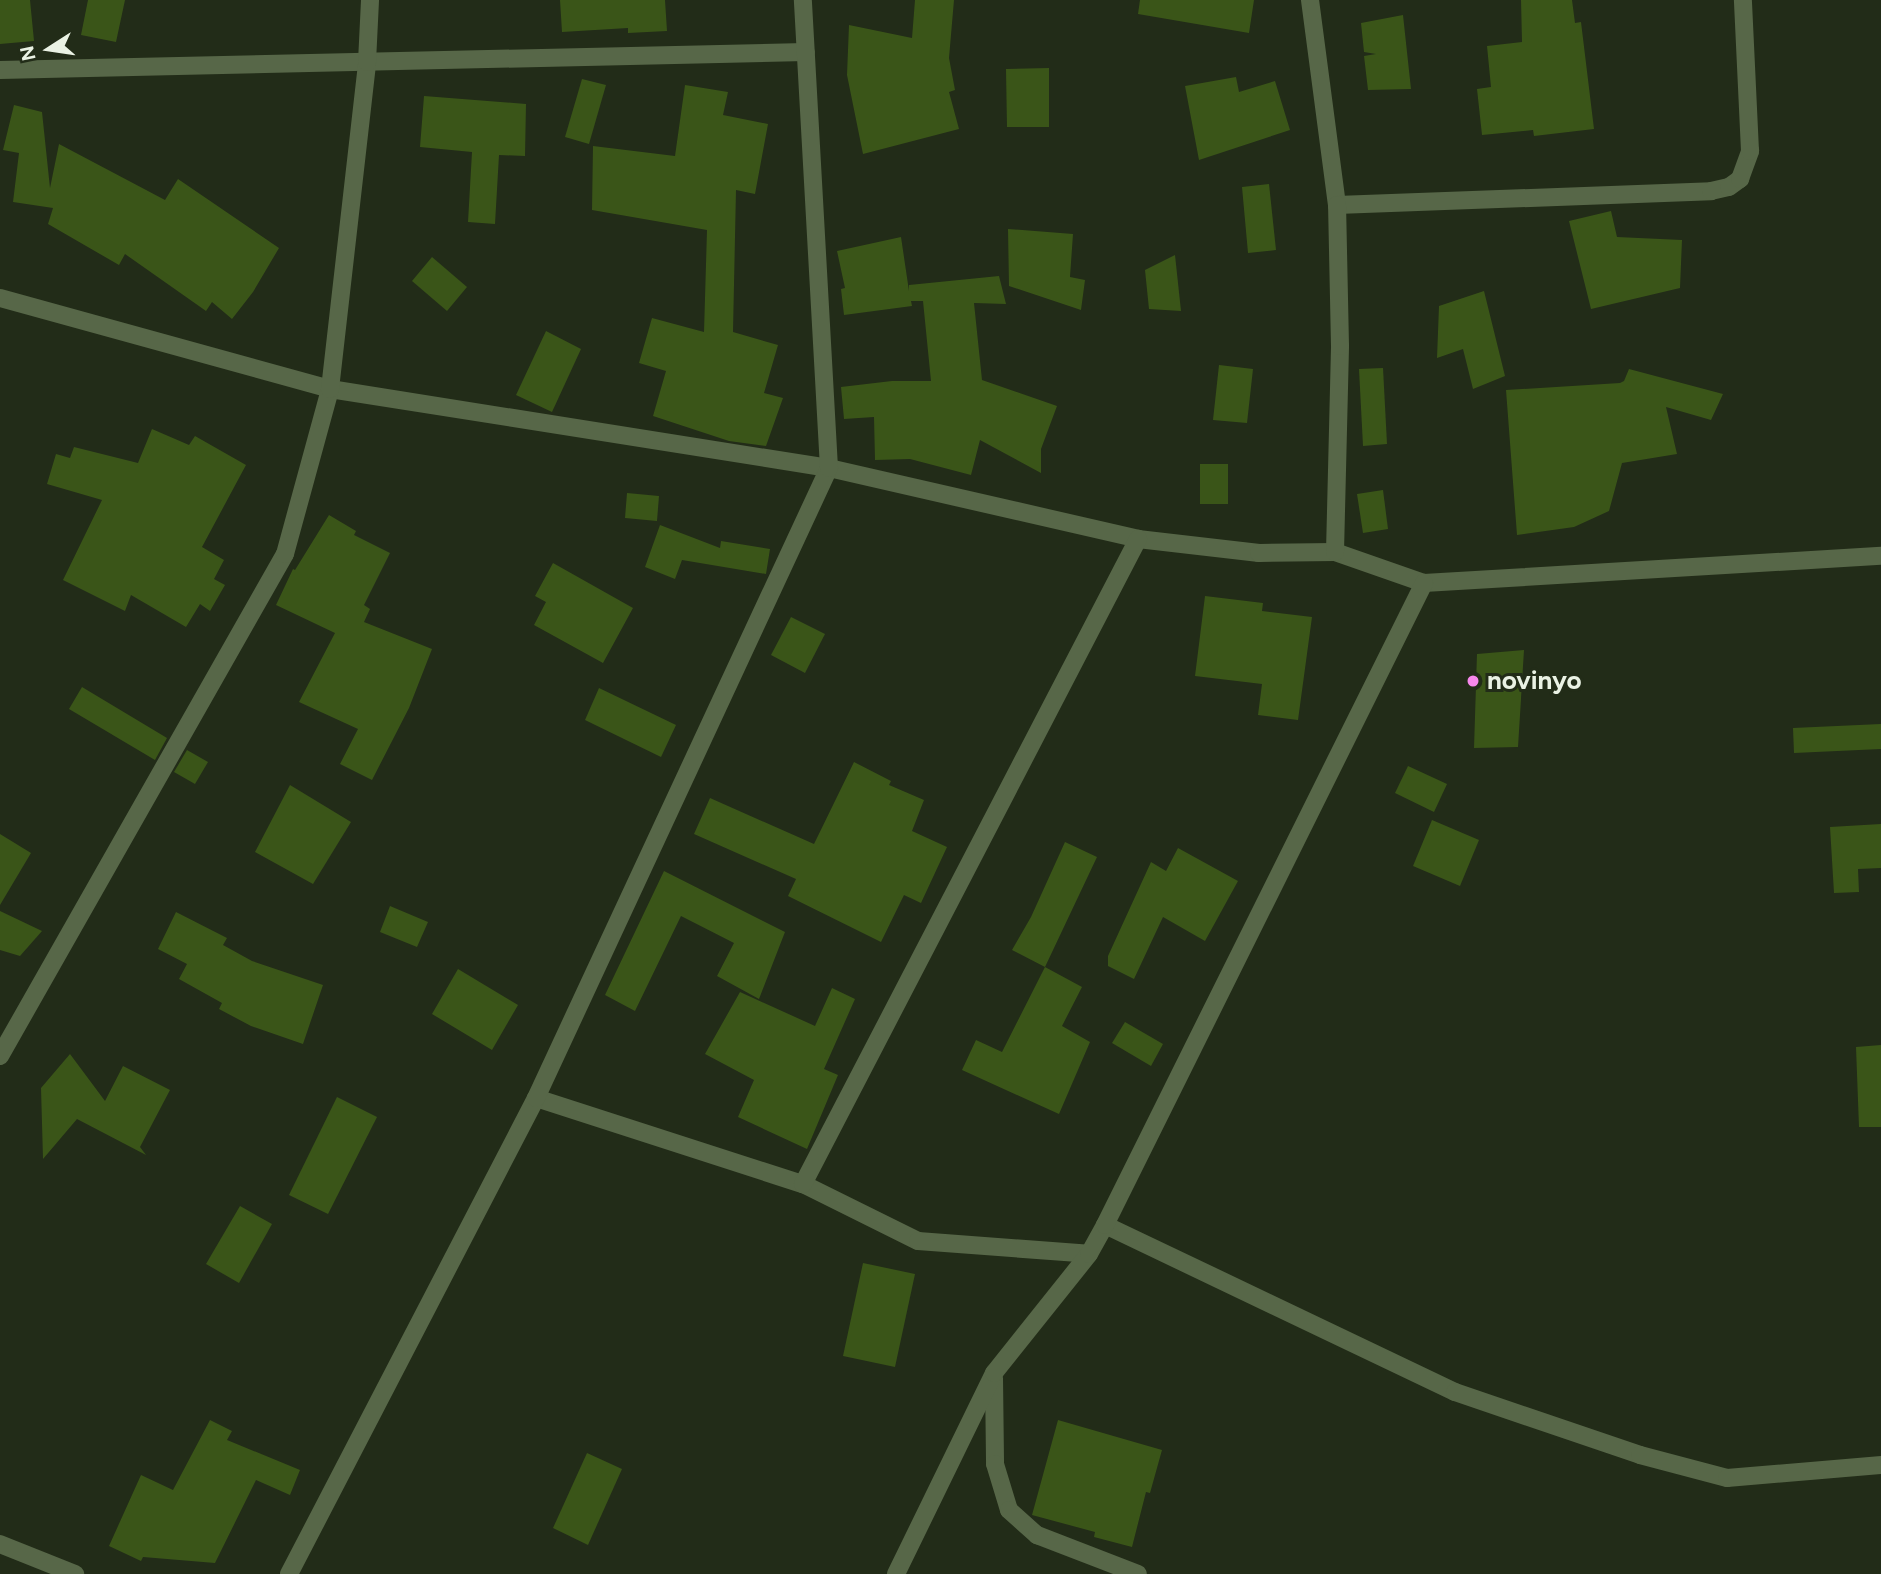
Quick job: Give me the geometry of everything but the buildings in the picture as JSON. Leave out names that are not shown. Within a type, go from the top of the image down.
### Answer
[{"type":"street","points":[[0,1056],[285,554],[330,389],[367,62],[370,0]]},
{"type":"street","points":[[289,1574],[536,1098],[829,468],[803,0]]},
{"type":"street","points":[[1310,0],[1337,205],[1340,346],[1335,552]]},
{"type":"street","points":[[1337,205],[1711,191],[1729,187],[1740,179],[1750,151],[1743,0]]},
{"type":"street","points":[[0,70],[806,52]]},
{"type":"street","points":[[0,298],[330,389],[829,468],[1138,539],[1259,553],[1335,552],[1424,583],[1881,556]]},
{"type":"street","points":[[803,1184],[1138,539]]},
{"type":"street","points":[[896,1574],[994,1373],[1089,1254],[1105,1225],[1424,583]]},
{"type":"street","points":[[536,1098],[803,1184],[918,1241],[1089,1254]]},
{"type":"street","points":[[1105,1225],[1455,1392],[1640,1455],[1727,1478],[1881,1465]]},
{"type":"street","points":[[994,1373],[995,1464],[1009,1510],[1037,1535],[1138,1574]]},
{"type":"street","points":[[0,1544],[75,1574]]},
{"type":"place","name":"novinyo","points":[[1473,681]]}]
